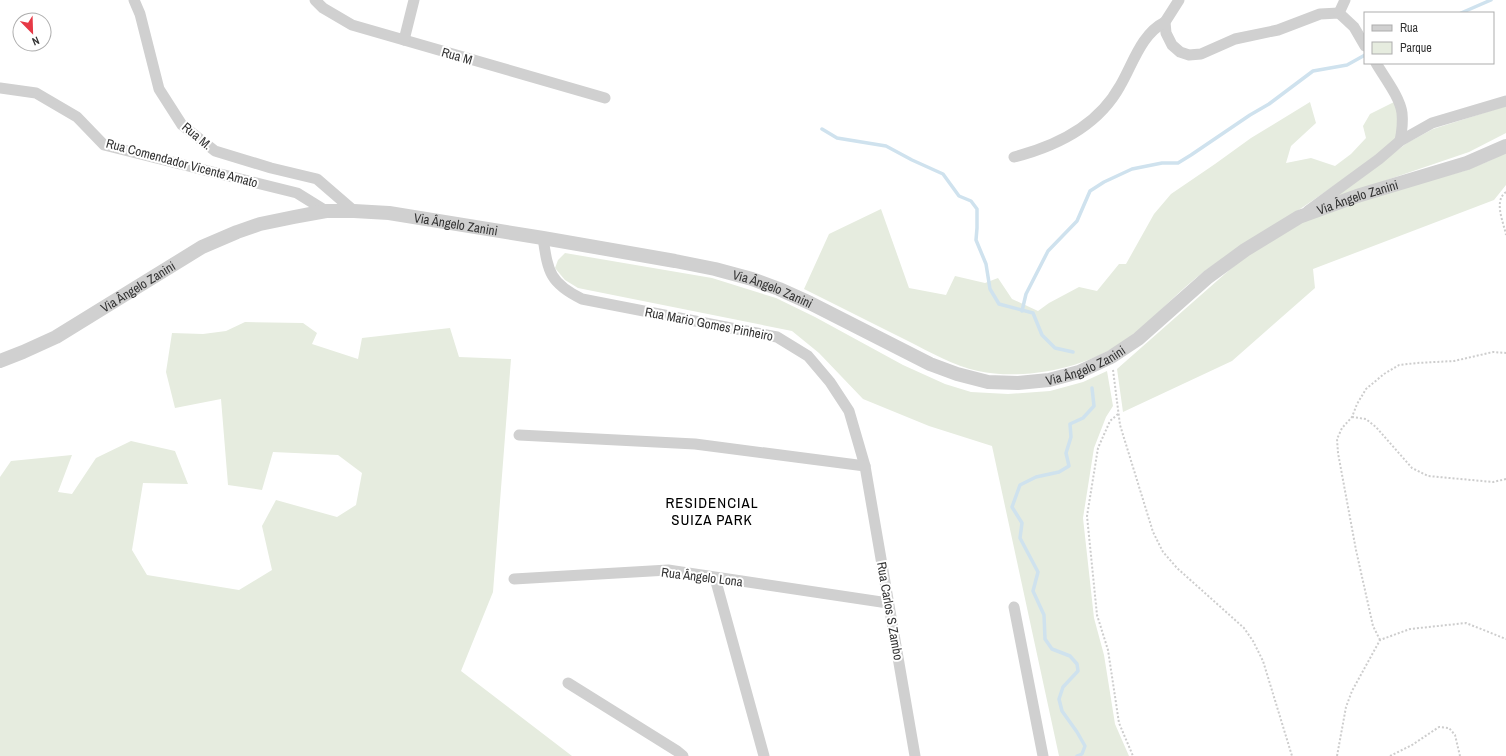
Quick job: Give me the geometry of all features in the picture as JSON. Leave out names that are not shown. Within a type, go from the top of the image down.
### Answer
[{"type":"street","name":"Rua M.","points":[[134,0],[140,14],[159,89],[182,125],[215,151],[271,168],[317,179],[354,211]]},
{"type":"street","name":"Rua M","points":[[315,0],[324,8],[352,25],[605,98]]},
{"type":"street","points":[[404,40],[414,0]]},
{"type":"street","points":[[1014,157],[1031,153],[1083,129],[1105,109],[1120,86],[1146,39],[1158,25],[1165,22],[1179,0]]},
{"type":"street","points":[[1339,12],[1345,0]]},
{"type":"street","points":[[1165,22],[1166,33],[1172,45],[1180,52],[1190,55],[1201,54],[1235,39],[1278,30],[1320,14],[1339,12]]},
{"type":"street","points":[[1339,12],[1354,28],[1364,44]]},
{"type":"street","points":[[1377,64],[1397,98],[1402,111],[1403,124],[1400,141]]},
{"type":"street","name":"Rua Comendador Vicente Amato","points":[[0,88],[36,93],[77,117],[104,145],[297,193],[326,211]]},
{"type":"street","points":[[1299,217],[1379,159],[1400,141],[1432,123],[1506,101]]},
{"type":"street","name":"Via Ângelo Zanini","points":[[0,361],[56,337],[202,247],[237,232],[260,224],[326,211],[354,211],[389,214],[675,260],[752,279],[810,302],[930,364],[957,374],[988,382],[1018,383],[1049,380],[1079,372],[1111,357],[1138,339],[1208,277],[1245,250],[1299,217],[1357,196],[1467,163],[1506,146]]},
{"type":"street","name":"Rua Mario Gomes Pinheiro","points":[[543,238],[548,266],[557,282],[566,292],[582,299],[777,337],[808,356],[830,382],[849,411],[864,466]]},
{"type":"street","points":[[519,435],[695,444],[864,466]]},
{"type":"street","name":"Rua Carlos S Zambo","points":[[864,466],[915,756]]},
{"type":"street","name":"Rua Ângelo Lona","points":[[514,580],[668,570],[888,603]]},
{"type":"street","points":[[715,578],[764,756]]},
{"type":"street","points":[[1014,607],[1043,756]]},
{"type":"street","points":[[568,683],[683,756]]},
{"type":"path","points":[[1506,192],[1502,195],[1499,206],[1506,234]]},
{"type":"path","points":[[1380,640],[1373,626],[1356,550],[1338,453],[1337,439],[1342,428],[1352,417],[1357,404],[1366,389],[1384,374],[1399,365],[1417,362],[1454,361],[1493,352],[1506,353]]},
{"type":"path","points":[[1111,357],[1120,425],[1153,532],[1163,552],[1177,568],[1244,628],[1253,641],[1263,661],[1292,756]]},
{"type":"path","points":[[1118,413],[1110,421],[1098,448],[1087,516],[1097,615],[1108,650],[1119,723],[1133,756]]},
{"type":"path","points":[[1352,417],[1366,419],[1412,468],[1428,476],[1493,482],[1506,479]]},
{"type":"path","points":[[1337,756],[1346,707],[1352,691],[1380,640],[1410,629],[1466,623],[1506,639]]},
{"type":"path","points":[[1390,756],[1412,745],[1439,727],[1449,728],[1455,735],[1460,756]]},
{"type":"green space","points":[[1310,102],[1316,123],[1291,146],[1286,163],[1311,158],[1335,166],[1351,154],[1366,138],[1363,126],[1370,114],[1394,102],[1399,117],[1396,139],[1317,198],[1206,270],[1126,340],[1093,358],[1055,370],[1035,373],[996,374],[969,369],[942,358],[804,289],[829,234],[881,209],[909,288],[946,295],[955,276],[985,283],[998,278],[1012,299],[1038,311],[1049,303],[1079,287],[1097,291],[1119,264],[1126,264],[1154,214],[1171,194],[1251,138]]},
{"type":"green space","points":[[1506,106],[1506,133],[1469,152],[1334,198],[1407,143],[1433,129]]},
{"type":"green space","points":[[1506,152],[1506,185],[1494,200],[1313,269],[1315,288],[1232,361],[1123,412],[1117,369],[1243,258],[1301,222],[1359,200],[1464,171]]},
{"type":"green space","points":[[565,253],[712,278],[776,298],[815,317],[903,365],[945,384],[971,392],[1008,394],[1050,391],[1083,382],[1107,371],[1113,406],[1106,417],[1094,448],[1083,518],[1094,618],[1104,655],[1115,724],[1129,756],[1059,756],[992,446],[929,426],[863,399],[819,353],[792,331],[578,288],[565,280],[555,268],[558,260]]},
{"type":"green space","points":[[245,322],[303,323],[317,333],[312,344],[358,359],[362,338],[450,328],[459,357],[511,359],[493,592],[461,671],[572,756],[0,756],[0,477],[11,461],[72,455],[58,492],[72,494],[96,458],[131,441],[175,451],[188,484],[143,483],[132,550],[147,575],[239,590],[272,570],[262,526],[276,500],[337,517],[356,505],[362,473],[338,455],[273,452],[262,490],[228,485],[221,399],[175,408],[166,372],[172,333],[203,334],[226,331]]},
{"type":"waterway","points":[[1463,12],[1491,0]]},
{"type":"waterway","points":[[1022,311],[1026,294],[1048,251],[1077,221],[1090,191],[1104,182],[1132,169],[1162,163],[1178,163],[1269,104],[1313,71],[1347,65],[1364,56]]},
{"type":"waterway","points":[[822,129],[837,138],[886,146],[943,174],[959,196],[971,201],[977,209],[976,240],[986,264],[990,289],[999,304],[1033,313],[1042,335],[1055,348],[1073,352]]},
{"type":"waterway","points":[[1077,756],[1082,754],[1085,746],[1062,711],[1059,699],[1063,687],[1078,671],[1077,664],[1070,656],[1052,649],[1045,639],[1044,615],[1033,591],[1038,572],[1020,538],[1022,523],[1012,507],[1020,485],[1036,477],[1059,472],[1069,466],[1066,453],[1071,437],[1070,424],[1083,418],[1094,406],[1092,388]]},
{"type":"district","name":"RESIDENCIAL SUIZA PARK","points":[[712,510]]}]
